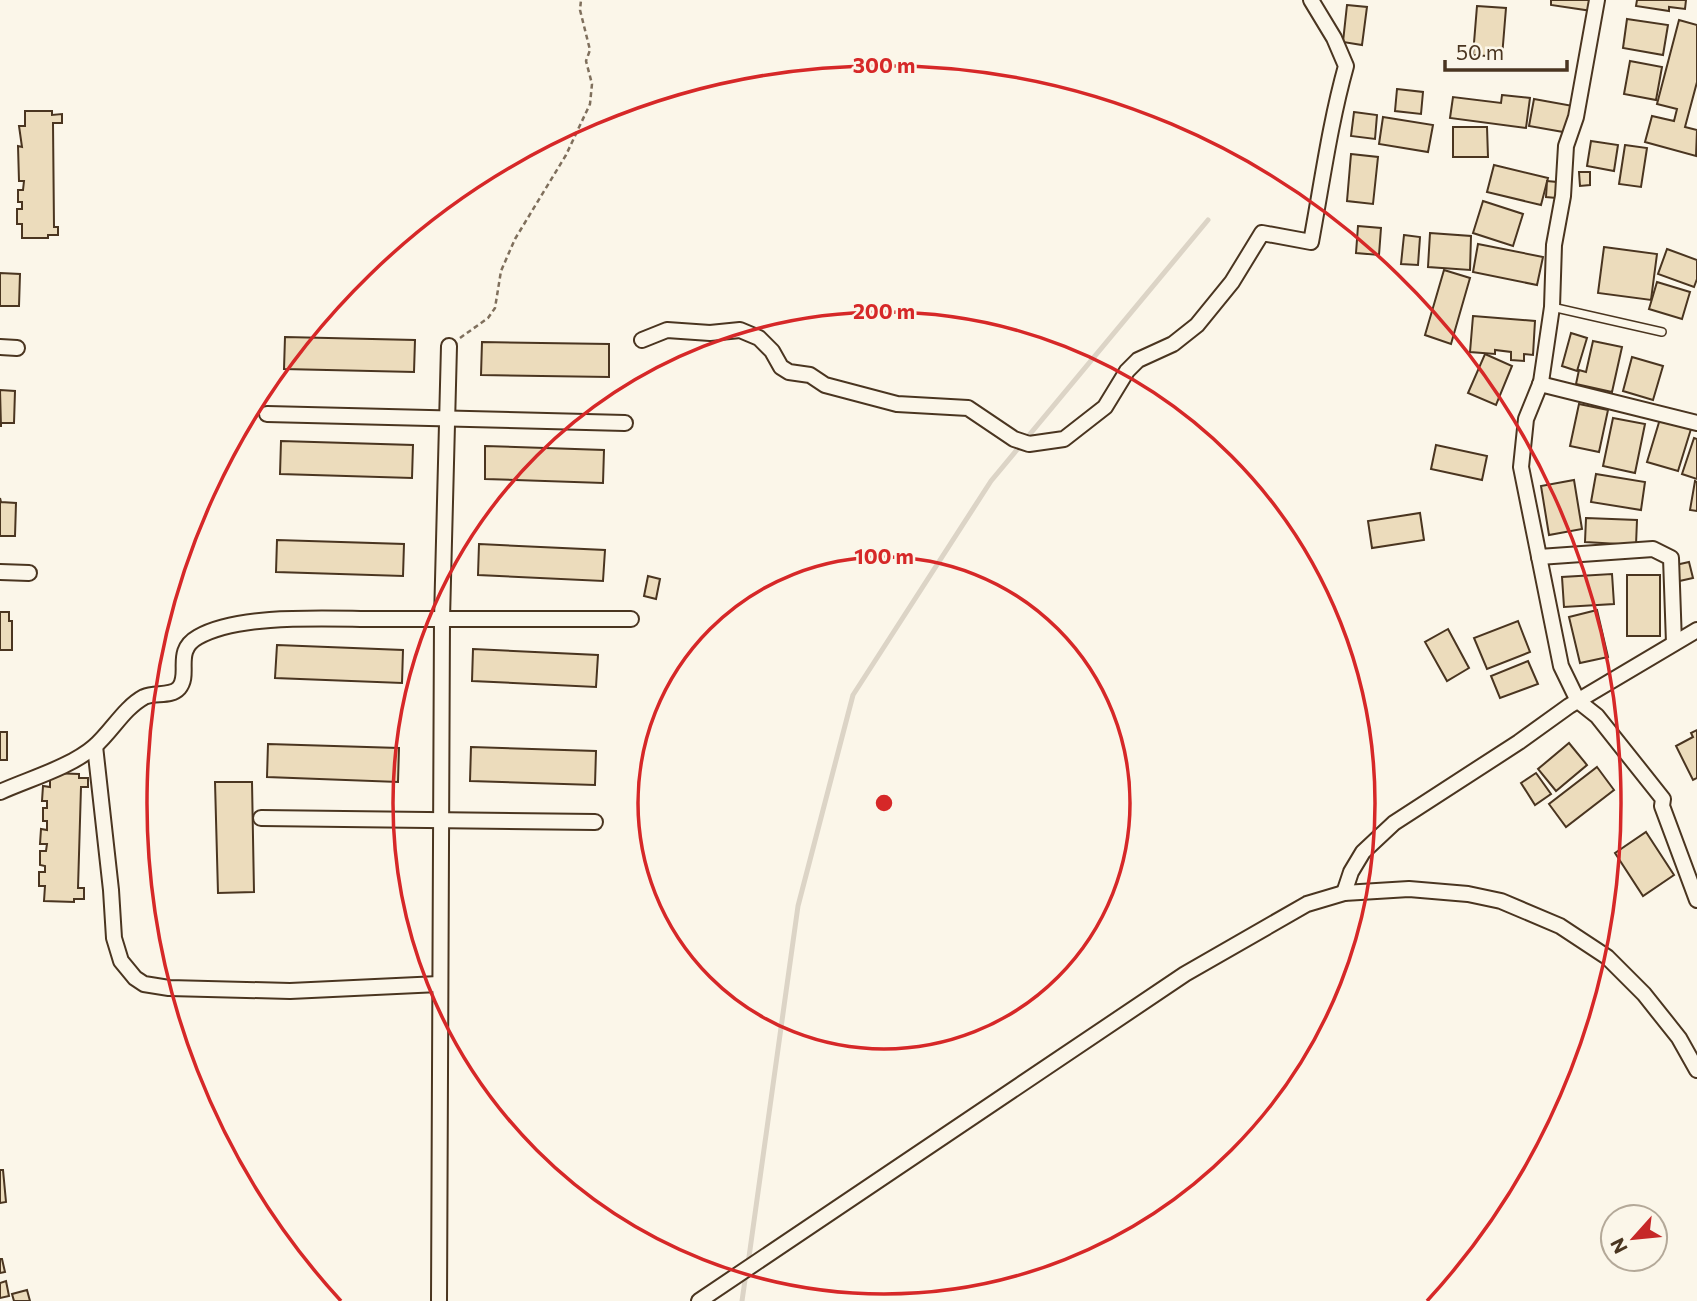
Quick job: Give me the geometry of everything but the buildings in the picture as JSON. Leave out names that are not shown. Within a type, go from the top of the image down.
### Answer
[{"type":"street","points":[[642,340],[667,330],[710,333],[740,330],[759,338],[772,351],[781,367],[789,372],[810,375],[834,388],[897,404],[968,408],[1014,439],[1029,444],[1063,439],[1105,407],[1127,370],[1138,360],[1173,344],[1197,325],[1232,282],[1262,233],[1311,242],[1329,148],[1332,117],[1346,65],[1334,38],[1311,0]]},
{"type":"street","points":[[1597,0],[1576,117],[1566,146],[1563,196],[1554,245],[1552,307],[1540,384],[1526,419],[1521,467],[1561,666],[1578,701],[1597,716],[1664,799],[1662,806],[1697,900]]},
{"type":"street","points":[[439,1301],[442,619],[449,346]]},
{"type":"street","points":[[0,347],[17,348]]},
{"type":"street","points":[[1540,384],[1697,423]]},
{"type":"street","points":[[268,414],[625,423]]},
{"type":"street","points":[[1539,557],[1653,549],[1671,558],[1674,643]]},
{"type":"street","points":[[0,572],[29,573]]},
{"type":"street","points":[[0,792],[63,766],[94,746],[145,697],[173,693],[183,681],[182,668],[186,647],[206,632],[271,620],[631,619]]},
{"type":"street","points":[[1344,893],[1351,872],[1363,852],[1394,823],[1578,701],[1697,630]]},
{"type":"street","points":[[94,746],[114,938],[121,961],[135,978],[144,984],[169,988],[290,991],[439,984]]},
{"type":"street","points":[[261,818],[595,822]]},
{"type":"street","points":[[1351,872],[1362,892]]},
{"type":"street","points":[[699,1301],[1185,974],[1307,904],[1344,893],[1409,890],[1468,894],[1501,901],[1560,926],[1606,957],[1644,994],[1679,1038],[1697,1070]]},
{"type":"lane","points":[[1552,307],[1662,332]]},
{"type":"path","points":[[449,346],[488,318],[495,308],[501,271],[515,239],[566,155],[590,104],[592,84],[586,61],[590,50],[580,10],[581,0]]},
{"type":"waterway","points":[[748,1264],[798,906],[853,695],[991,481],[1208,220]]},
{"type":"waterway","points":[[742,1301],[746,1273]]}]
